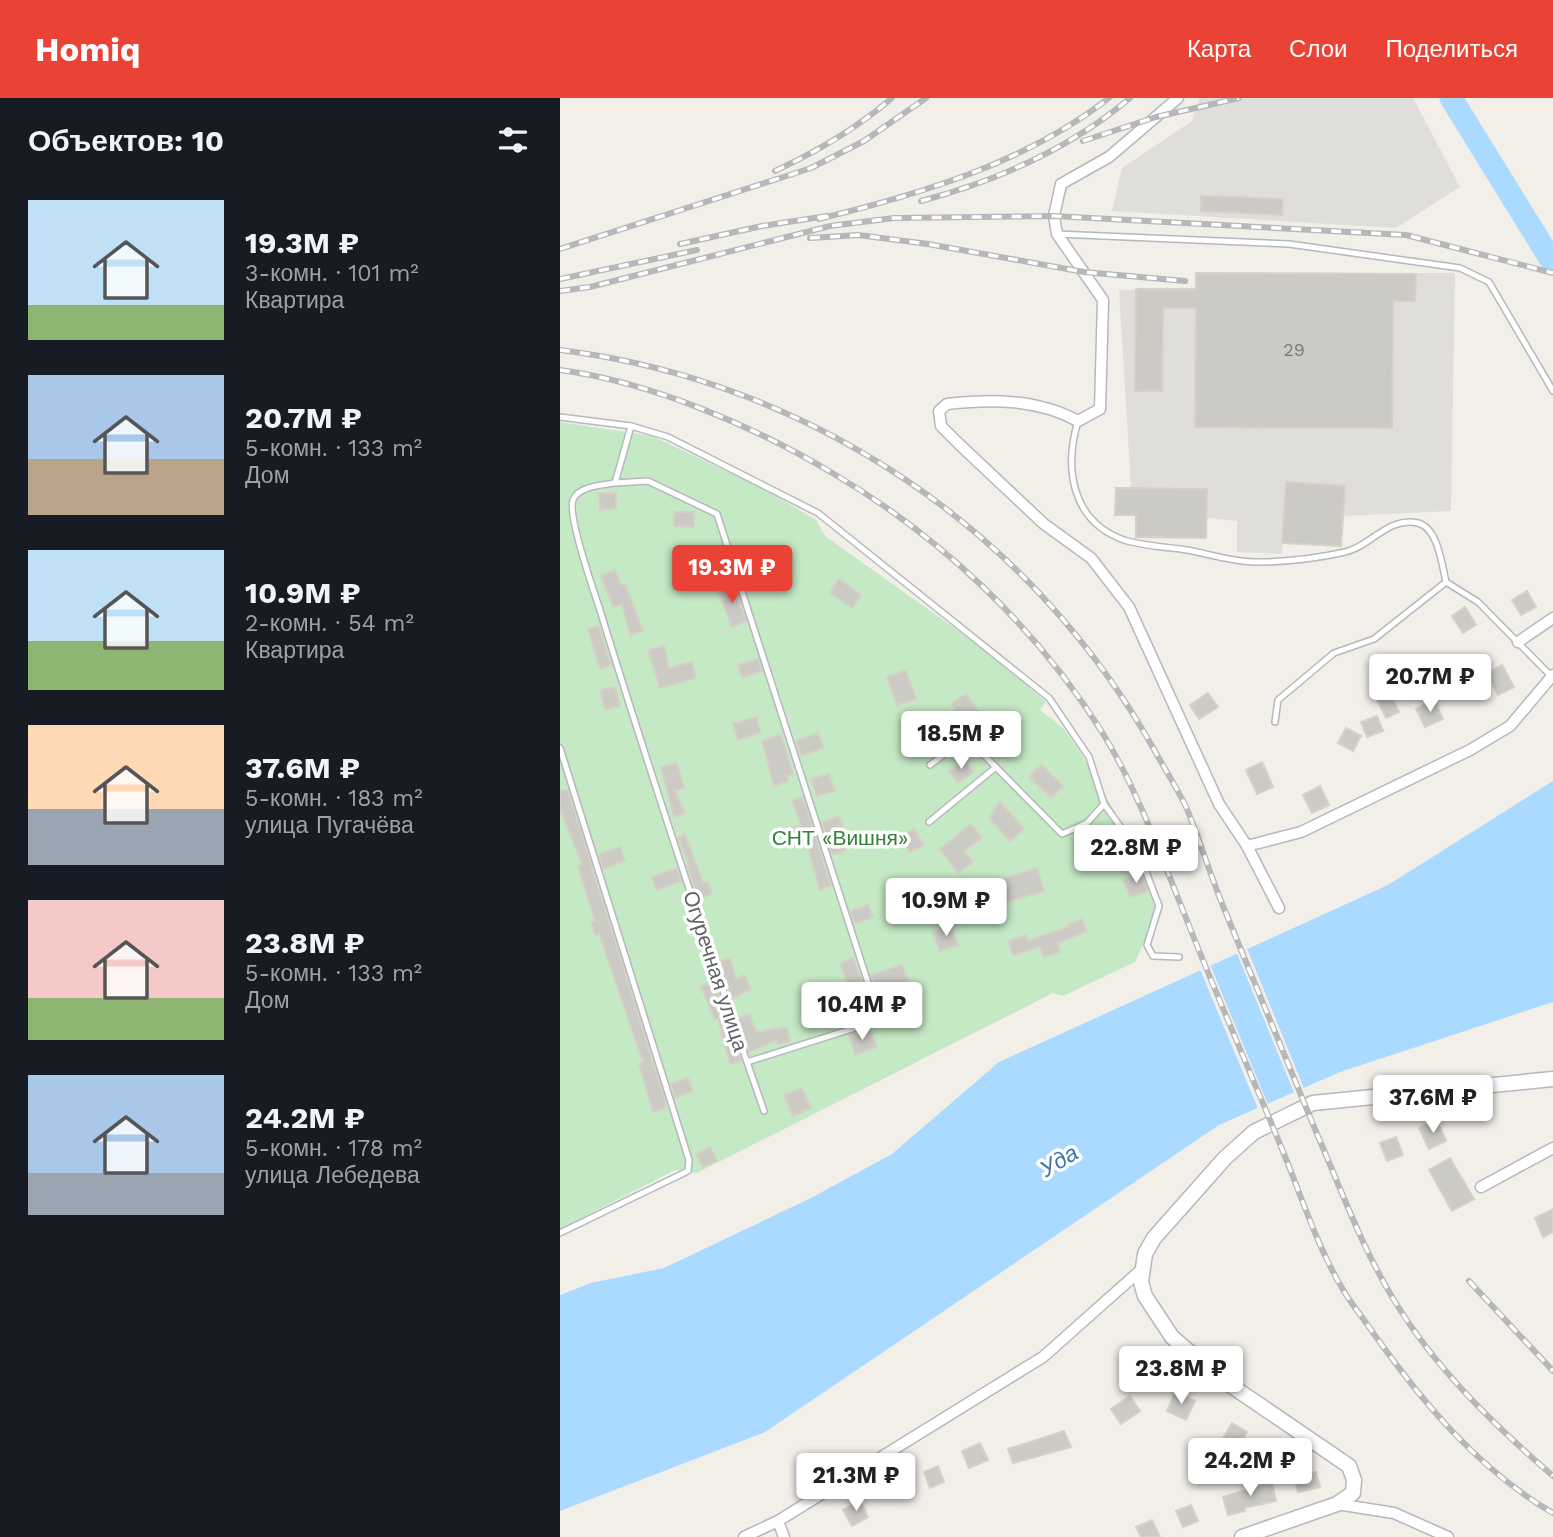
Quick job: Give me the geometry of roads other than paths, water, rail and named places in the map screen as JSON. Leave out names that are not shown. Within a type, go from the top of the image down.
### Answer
[{"type":"street","points":[[1178,98],[1109,157],[1061,184],[1054,216],[1057,234],[1103,300],[1100,409],[1079,421],[1059,411],[1013,402],[947,404],[939,411],[941,426],[1044,524],[1091,558],[1129,607],[1219,804],[1247,846],[1279,908]]},
{"type":"street","points":[[1517,642],[1553,618]]},
{"type":"street","points":[[1247,846],[1301,832],[1470,750],[1510,726],[1553,676]]},
{"type":"street","points":[[1242,1537],[1337,1504],[1353,1493],[1354,1480],[1349,1466],[1217,1376],[1172,1337],[1145,1296],[1142,1269],[1145,1254],[1154,1238],[1225,1158],[1254,1132],[1313,1103],[1553,1079]]},
{"type":"street","points":[[1481,1187],[1553,1148]]},
{"type":"street","points":[[744,1537],[778,1521],[1044,1357],[1142,1269]]},
{"type":"street","points":[[1337,1504],[1394,1513],[1448,1537]]},
{"type":"street","points":[[778,1521],[784,1537]]},
{"type":"lane","points":[[1057,234],[1289,244],[1460,268],[1489,282],[1553,391]]},
{"type":"lane","points":[[560,416],[631,426],[668,437],[818,513],[1049,698],[1088,757],[1104,804],[1138,851],[1159,906],[1147,944],[1153,956],[1179,957]]},
{"type":"lane","points":[[1079,421],[1071,444],[1070,469],[1085,513],[1102,529],[1125,540],[1254,562],[1348,552],[1383,529],[1420,523],[1427,527],[1439,550],[1446,582],[1478,602],[1553,676]]},
{"type":"lane","points":[[615,482],[631,426]]},
{"type":"lane","name":"Огуречная улица","points":[[648,481],[717,514],[880,1020],[747,1062],[651,775],[580,547],[572,500],[580,491],[615,482],[648,481]]},
{"type":"lane","points":[[1275,722],[1278,700],[1334,653],[1374,639],[1446,582]]},
{"type":"lane","points":[[930,765],[962,741],[977,748],[1062,834],[1087,823],[1104,804]]},
{"type":"lane","points":[[560,748],[689,1160],[688,1171],[560,1233]]},
{"type":"lane","points":[[929,822],[996,767]]},
{"type":"lane","points":[[747,1062],[764,1111]]},
{"type":"water","name":"Уда","points":[[1553,781],[1553,1002],[1340,1072],[1219,1125],[765,1432],[560,1511],[560,1295],[591,1283],[664,1268],[811,1198],[892,1154],[999,1062],[1388,885]]},
{"type":"waterway","points":[[1451,98],[1553,263]]},
{"type":"railway","points":[[775,171],[836,139],[892,98]]},
{"type":"railway","points":[[560,249],[811,168],[864,141],[926,98]]},
{"type":"railway","points":[[819,219],[895,199],[971,174],[1043,141],[1109,98]]},
{"type":"railway","points":[[921,201],[977,184],[1032,161],[1083,132],[1130,98]]},
{"type":"railway","points":[[1083,141],[1156,117],[1239,98]]},
{"type":"railway","points":[[680,244],[762,226],[827,216]]},
{"type":"railway","points":[[560,291],[590,287],[830,226],[894,218],[1054,216],[1406,235],[1553,273]]},
{"type":"railway","points":[[810,238],[858,235],[928,244],[1084,272],[1185,281]]},
{"type":"railway","points":[[560,279],[697,250]]},
{"type":"railway","points":[[560,350],[653,367],[742,395],[827,433],[906,480],[980,537],[1047,601],[1106,674],[1156,753],[1183,802],[1317,1134],[1382,1280],[1410,1325],[1466,1394],[1553,1476]]},
{"type":"railway","points":[[560,370],[630,385],[702,409],[771,440],[834,474],[912,526],[948,556],[983,587],[1047,656],[1102,732],[1137,798],[1317,1238],[1342,1288],[1412,1385],[1454,1433],[1501,1477],[1553,1513]]},
{"type":"railway","points":[[1469,1281],[1553,1371]]},
{"type":"park label","name":"СНТ «Вишня»","points":[[840,837]]}]
